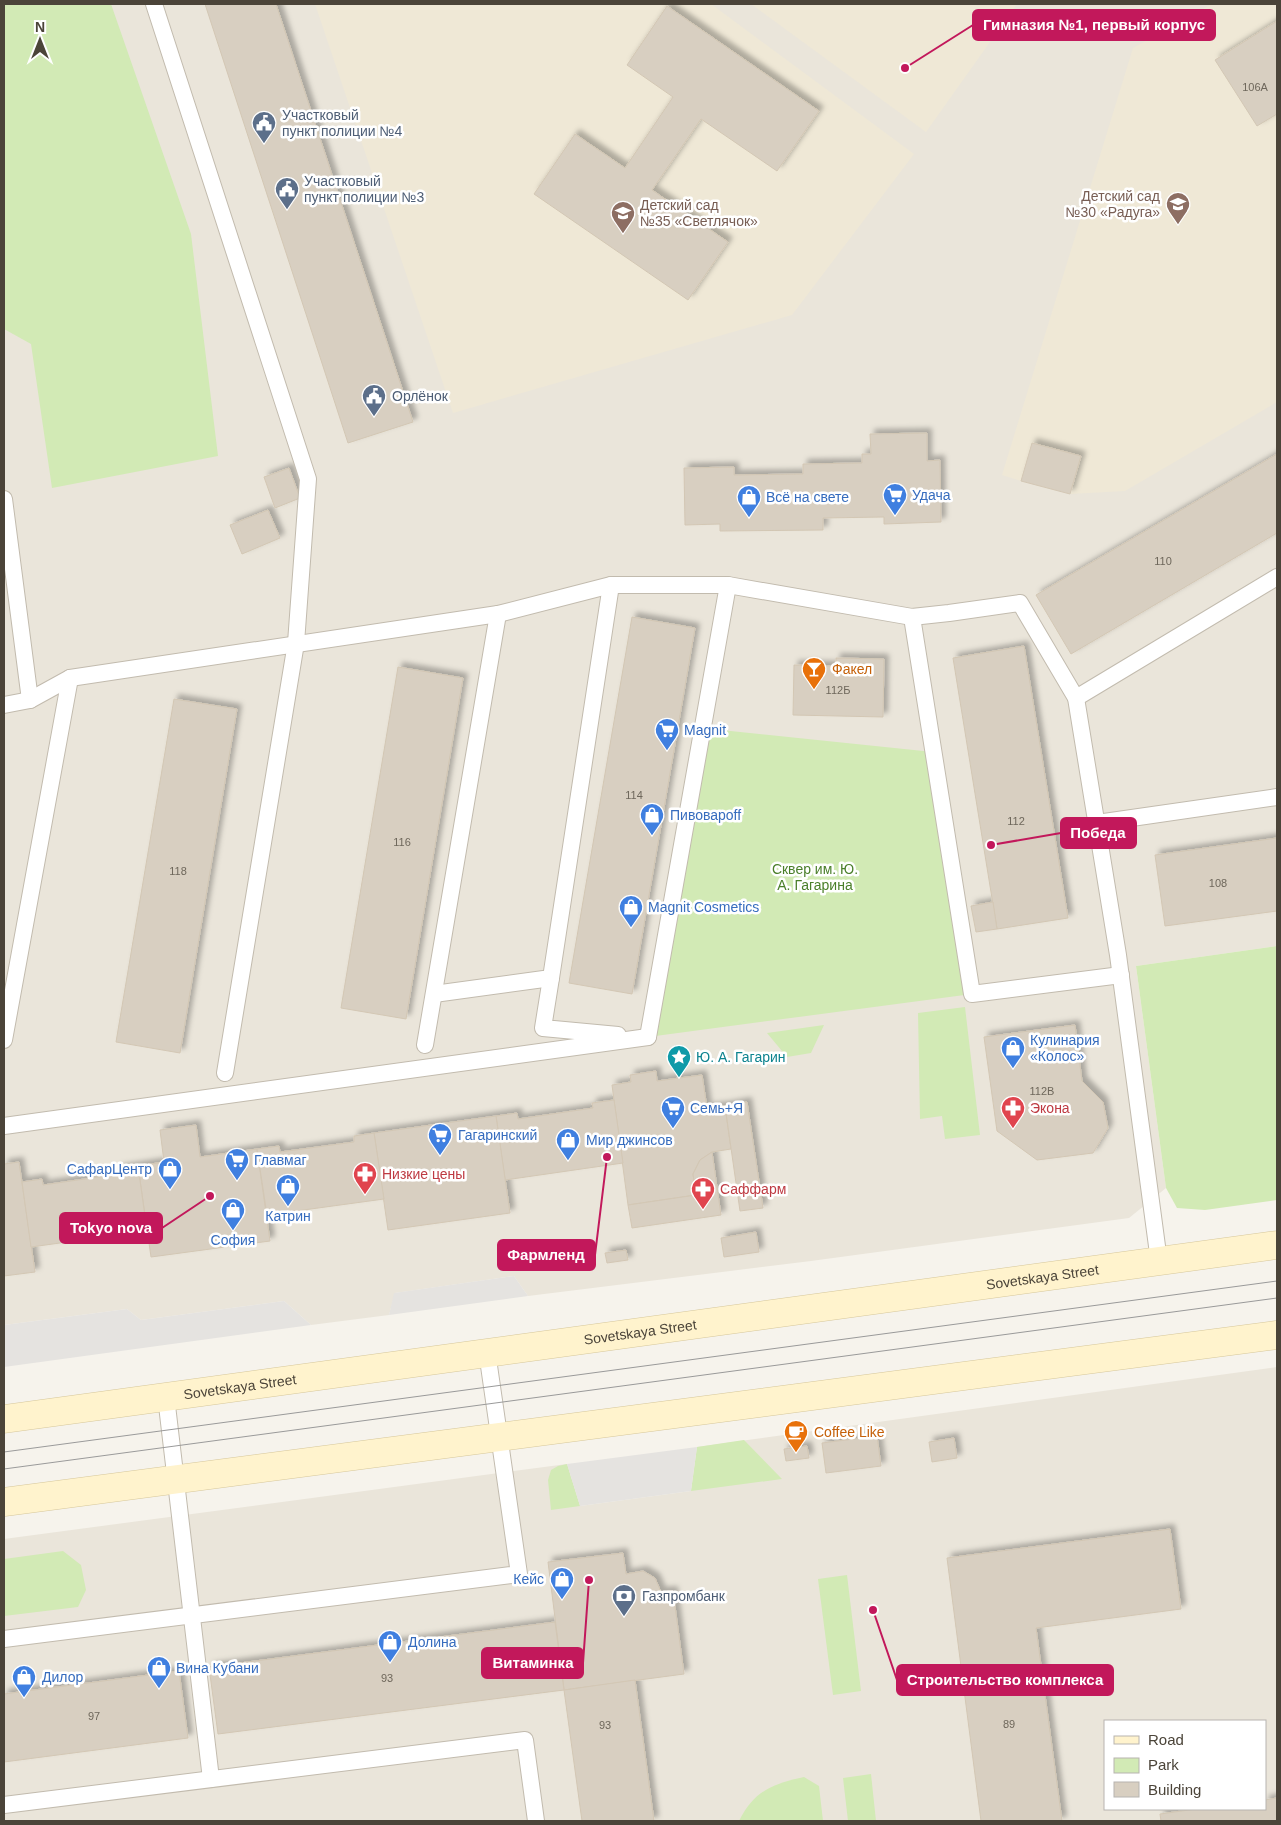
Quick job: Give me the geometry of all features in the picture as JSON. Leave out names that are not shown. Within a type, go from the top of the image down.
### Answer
[{"type":"main road","name":"Sovetskaya Street","points":[[4,1419],[1277,1245]]},
{"type":"main road","points":[[4,1502],[1277,1335]]},
{"type":"lane","points":[[154,4],[308,479],[296,644],[225,1073]]},
{"type":"lane","points":[[4,499],[30,700]]},
{"type":"lane","points":[[1076,698],[1277,577]]},
{"type":"lane","points":[[4,705],[30,700],[70,678],[498,614],[611,586],[728,586],[912,617],[1020,602],[1076,698],[1121,975],[1159,1261]]},
{"type":"lane","points":[[611,586],[543,1028],[648,1038]]},
{"type":"lane","points":[[648,1038],[728,586]]},
{"type":"lane","points":[[425,1045],[498,614]]},
{"type":"lane","points":[[912,617],[972,994],[1121,975]]},
{"type":"lane","points":[[4,1040],[70,678]]},
{"type":"lane","points":[[1097,822],[1277,797]]},
{"type":"lane","points":[[434,994],[551,978]]},
{"type":"lane","points":[[4,1126],[648,1038]]},
{"type":"lane","points":[[4,1639],[519,1574],[487,1352]]},
{"type":"lane","points":[[166,1397],[211,1779]]},
{"type":"lane","points":[[4,1805],[525,1740],[536,1821]]},
{"type":"shaded area","points":[[4,4],[1277,4],[1277,946],[1136,966],[1166,1188],[1129,1218],[811,1261],[528,1296],[514,1276],[395,1293],[389,1315],[311,1325],[284,1301],[141,1320],[127,1309],[4,1325]]},
{"type":"shaded area","name":"Детский сад №35 «Светлячок»","points":[[315,4],[711,4],[914,154],[792,315],[453,413]]},
{"type":"shaded area","points":[[751,4],[1017,4],[926,132]]},
{"type":"shaded area","name":"Детский сад №30 «Радуга»","points":[[1212,4],[1277,4],[1277,402],[1125,491],[1070,494],[1080,456],[1032,443],[1021,481],[1002,475],[1133,48]]},
{"type":"shaded area","points":[[514,1276],[528,1296],[389,1315],[394,1293]]},
{"type":"shaded area","points":[[284,1301],[311,1325],[4,1367],[4,1325],[127,1309],[141,1320]]},
{"type":"shaded area","points":[[1277,1367],[1277,1821],[4,1821],[4,1539],[567,1464],[580,1506],[691,1491],[697,1447]]},
{"type":"shaded area","points":[[697,1447],[691,1491],[580,1506],[567,1464]]},
{"type":"green space","points":[[4,4],[111,4],[191,234],[218,456],[52,488],[31,344],[4,329]]},
{"type":"green space","name":"Сквер им. Ю. А. Гагарина","points":[[702,728],[933,752],[972,994],[648,1037]]},
{"type":"green space","points":[[1277,946],[1277,1200],[1205,1210],[1177,1208],[1166,1188],[1136,966]]},
{"type":"green space","points":[[965,1007],[980,1135],[945,1139],[942,1116],[920,1119],[918,1013]]},
{"type":"green space","points":[[824,1025],[811,1053],[787,1057],[767,1033]]},
{"type":"green space","points":[[744,1440],[782,1479],[691,1491],[697,1447]]},
{"type":"green space","points":[[567,1464],[580,1506],[551,1510],[548,1480],[551,1470]]},
{"type":"green space","points":[[63,1551],[81,1565],[86,1590],[78,1607],[4,1616],[4,1559]]},
{"type":"green space","points":[[847,1575],[861,1691],[833,1695],[818,1579]]},
{"type":"green space","points":[[871,1774],[876,1821],[848,1821],[843,1778]]},
{"type":"green space","points":[[804,1777],[819,1786],[823,1821],[739,1821],[751,1802],[765,1790]]},
{"type":"building","points":[[205,4],[276,4],[413,422],[348,443]]},
{"type":"building","points":[[667,6],[819,111],[777,171],[701,119],[652,190],[728,242],[688,300],[534,194],[575,134],[625,168],[673,97],[627,65]]},
{"type":"building","points":[[1277,21],[1277,114],[1257,126],[1215,60]]},
{"type":"building","points":[[927,433],[927,461],[940,460],[941,522],[884,524],[884,517],[823,518],[823,530],[720,531],[720,524],[685,525],[684,468],[734,467],[734,475],[803,474],[803,464],[862,463],[862,454],[871,454],[870,434]]},
{"type":"building","points":[[1032,443],[1081,456],[1070,494],[1021,481]]},
{"type":"building","points":[[1277,454],[1277,533],[1071,654],[1036,595]]},
{"type":"building","points":[[289,468],[300,498],[275,508],[264,477]]},
{"type":"building","points":[[268,510],[280,538],[242,554],[230,525]]},
{"type":"building","points":[[632,617],[695,628],[632,994],[569,983]]},
{"type":"building","points":[[1024,646],[1068,918],[997,929],[953,658]]},
{"type":"building","points":[[836,658],[884,659],[883,717],[793,715],[794,665],[836,666]]},
{"type":"building","points":[[398,667],[463,678],[406,1019],[341,1008]]},
{"type":"building","points":[[174,699],[237,709],[180,1053],[116,1042]]},
{"type":"building","points":[[1277,838],[1277,911],[1165,926],[1155,855]]},
{"type":"building","points":[[993,902],[997,929],[976,932],[971,906]]},
{"type":"building","points":[[1075,1025],[1082,1081],[1103,1102],[1108,1128],[1093,1153],[1037,1160],[997,1131],[984,1037]]},
{"type":"building","name":"Семь+Я","points":[[656,1071],[657,1081],[702,1075],[707,1108],[725,1106],[731,1149],[712,1152],[700,1160],[693,1174],[696,1195],[628,1205],[612,1085],[631,1082],[630,1075]]},
{"type":"building","points":[[614,1100],[623,1163],[505,1180],[496,1116],[517,1113],[518,1119],[593,1108],[592,1103]]},
{"type":"building","points":[[747,1102],[763,1208],[740,1211],[725,1106]]},
{"type":"building","name":"Гагаринский","points":[[496,1116],[510,1213],[388,1230],[374,1133]]},
{"type":"building","points":[[196,1125],[200,1157],[257,1149],[270,1241],[151,1257],[138,1166],[164,1162],[160,1130]]},
{"type":"building","points":[[374,1133],[384,1199],[267,1215],[257,1149],[279,1146],[280,1152],[354,1142],[354,1136]]},
{"type":"building","points":[[712,1152],[721,1215],[632,1228],[628,1205],[696,1195],[693,1174],[700,1160]]},
{"type":"building","points":[[19,1162],[35,1272],[4,1276],[4,1164]]},
{"type":"building","points":[[138,1166],[147,1231],[31,1247],[22,1182],[42,1179],[43,1185],[119,1174],[118,1169]]},
{"type":"building","points":[[756,1232],[759,1252],[724,1257],[721,1238]]},
{"type":"building","points":[[626,1250],[628,1260],[607,1263],[605,1253]]},
{"type":"building","points":[[877,1436],[881,1466],[826,1473],[822,1443]]},
{"type":"building","points":[[954,1438],[957,1458],[932,1462],[929,1442]]},
{"type":"building","name":"Coffee Like","points":[[807,1446],[809,1458],[786,1461],[784,1449]]},
{"type":"building","points":[[1170,1529],[1181,1609],[1036,1628],[1062,1821],[981,1821],[947,1558]]},
{"type":"building","points":[[623,1553],[626,1574],[643,1571],[655,1578],[661,1592],[673,1591],[684,1674],[564,1690],[548,1562]]},
{"type":"building","points":[[555,1622],[564,1690],[218,1734],[209,1667]]},
{"type":"building","points":[[179,1671],[188,1738],[4,1762],[4,1694]]},
{"type":"building","points":[[635,1680],[654,1821],[582,1821],[564,1690]]},
{"type":"building","points":[[1277,1798],[1277,1821],[1161,1821],[1160,1814],[1189,1810],[1266,1810],[1266,1800]]},
{"type":"tram line","points":[[4,1452],[1277,1281]]},
{"type":"tram line","points":[[4,1469],[1277,1298]]},
{"type":"place","name":"Гимназия №1, первый корпус","points":[[905,68]]},
{"type":"place","name":"Участковый пункт полиции №4","points":[[264,144]]},
{"type":"place","name":"Участковый пункт полиции №3","points":[[287,210]]},
{"type":"place","name":"Детский сад №30 «Радуга»","points":[[1178,225]]},
{"type":"place","name":"Детский сад №35 «Светлячок»","points":[[623,234]]},
{"type":"place","name":"Орлёнок","points":[[374,417]]},
{"type":"place","name":"Удача","points":[[895,516]]},
{"type":"place","name":"Всё на свете","points":[[749,518]]},
{"type":"place","name":"Факел","points":[[814,690]]},
{"type":"place","name":"Magnit","points":[[667,751]]},
{"type":"place","name":"Пивовароff","points":[[652,836]]},
{"type":"place","name":"Победа","points":[[991,845]]},
{"type":"place","name":"Magnit Cosmetics","points":[[631,928]]},
{"type":"place","name":"Кулинария «Колос»","points":[[1013,1069]]},
{"type":"place","name":"Ю. А. Гагарин","points":[[679,1078]]},
{"type":"place","name":"Семь+Я","points":[[673,1129]]},
{"type":"place","name":"Экона","points":[[1013,1129]]},
{"type":"place","name":"Гагаринский","points":[[440,1156]]},
{"type":"place","name":"Фармленд","points":[[607,1157]]},
{"type":"place","name":"Мир джинсов","points":[[568,1161]]},
{"type":"place","name":"Главмаг","points":[[237,1181]]},
{"type":"place","name":"СафарЦентр","points":[[170,1190]]},
{"type":"place","name":"Низкие цены","points":[[365,1195]]},
{"type":"place","name":"Tokyo nova","points":[[210,1196]]},
{"type":"place","name":"Катрин","points":[[288,1207]]},
{"type":"place","name":"Саффарм","points":[[703,1210]]},
{"type":"place","name":"София","points":[[233,1231]]},
{"type":"place","name":"Coffee Like","points":[[796,1453]]},
{"type":"place","name":"Витаминка","points":[[589,1580]]},
{"type":"place","name":"Кейс","points":[[562,1600]]},
{"type":"place","name":"Строительство комплекса","points":[[873,1610]]},
{"type":"place","name":"Газпромбанк","points":[[624,1617]]},
{"type":"place","name":"Долина","points":[[390,1663]]},
{"type":"place","name":"Вина Кубани","points":[[159,1689]]},
{"type":"place","name":"Дилор","points":[[24,1698]]}]
